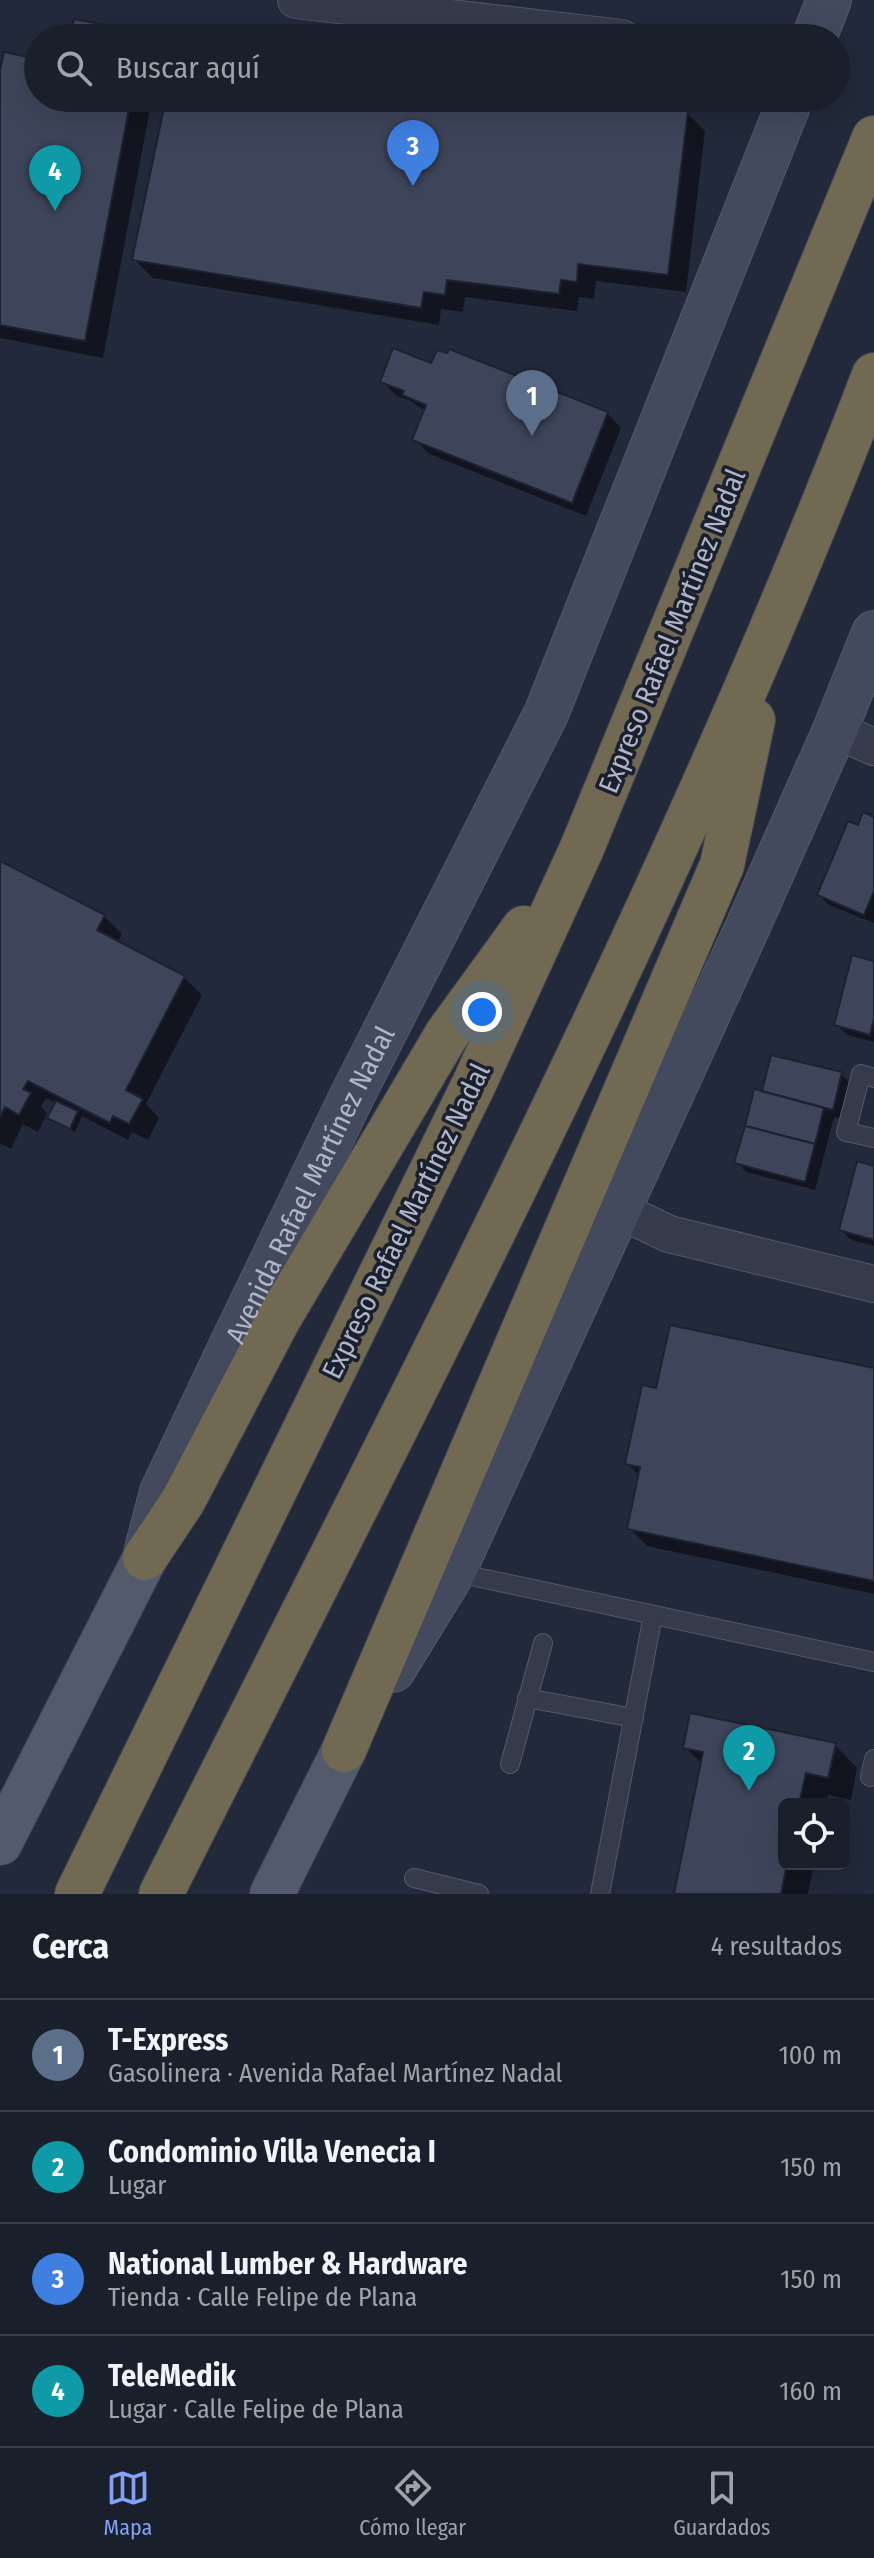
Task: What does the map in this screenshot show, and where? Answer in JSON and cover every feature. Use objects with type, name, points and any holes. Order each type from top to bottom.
[{"type":"highway","name":"Expreso Rafael Martínez Nadal","points":[[77,1894],[474,1084],[582,848],[874,138]]},
{"type":"highway","points":[[161,1894],[540,1140],[672,859],[822,511],[874,375]]},
{"type":"highway","points":[[344,1750],[722,865],[774,623]]},
{"type":"highway","points":[[145,1558],[183,1501],[278,1320],[447,1034],[582,848]]},
{"type":"main road","points":[[820,24],[829,0]]},
{"type":"main road","name":"Avenida Rafael Martínez Nadal","points":[[0,1843],[145,1558],[162,1492],[351,1098],[546,714],[785,112]]},
{"type":"main road","points":[[272,1894],[344,1750],[453,1572],[619,1210],[854,738],[874,633]]},
{"type":"street","points":[[296,0],[502,24]]},
{"type":"street","points":[[619,1210],[669,1234],[809,1271],[874,1284]]},
{"type":"lane","points":[[874,1078],[861,1074],[846,1132],[874,1138]]},
{"type":"lane","points":[[453,1572],[874,1662]]},
{"type":"lane","points":[[600,1894],[653,1615]]},
{"type":"lane","points":[[510,1764],[543,1643]]},
{"type":"lane","points":[[527,1698],[634,1718]]},
{"type":"lane","points":[[414,1878],[479,1894]]},
{"type":"building","points":[[74,19],[100,24],[73,24]]},
{"type":"building","points":[[4,52],[24,56],[24,112],[128,112],[85,341],[0,325],[0,70]]},
{"type":"building","points":[[163,112],[688,112],[668,275],[578,264],[577,282],[561,280],[559,294],[447,280],[445,295],[424,292],[421,308],[132,260]]},
{"type":"building","points":[[393,348],[431,363],[437,350],[447,353],[449,349],[608,412],[572,503],[412,440],[426,405],[402,395],[404,391],[380,382]]},
{"type":"building","points":[[863,812],[874,817],[874,891],[864,915],[817,895],[848,821],[858,825]]},
{"type":"building","points":[[0,861],[105,915],[97,930],[185,976],[126,1090],[143,1099],[129,1124],[113,1116],[110,1123],[28,1081],[23,1089],[31,1093],[19,1115],[5,1107],[0,1117]]},
{"type":"building","points":[[852,955],[874,961],[874,1019],[870,1035],[834,1025]]},
{"type":"building","points":[[771,1055],[842,1072],[833,1110],[762,1091]]},
{"type":"building","points":[[754,1089],[824,1108],[815,1144],[745,1126]]},
{"type":"building","points":[[56,1101],[78,1111],[70,1129],[47,1118]]},
{"type":"building","points":[[745,1126],[815,1144],[805,1182],[734,1163]]},
{"type":"building","points":[[857,1161],[874,1166],[874,1240],[839,1230]]},
{"type":"building","points":[[670,1325],[874,1368],[874,1581],[627,1529],[640,1467],[625,1464],[642,1385],[656,1388]]},
{"type":"building","points":[[690,1713],[836,1743],[828,1778],[806,1773],[800,1798],[778,1798],[778,1870],[786,1870],[781,1894],[674,1894],[703,1752],[683,1748]]},
{"type":"place","name":"National Lumber & Hardware","points":[[413,186]]},
{"type":"place","name":"TeleMedik","points":[[55,211]]},
{"type":"place","name":"T-Express","points":[[532,436]]},
{"type":"place","name":"Condominio Villa Venecia I","points":[[749,1791]]}]
